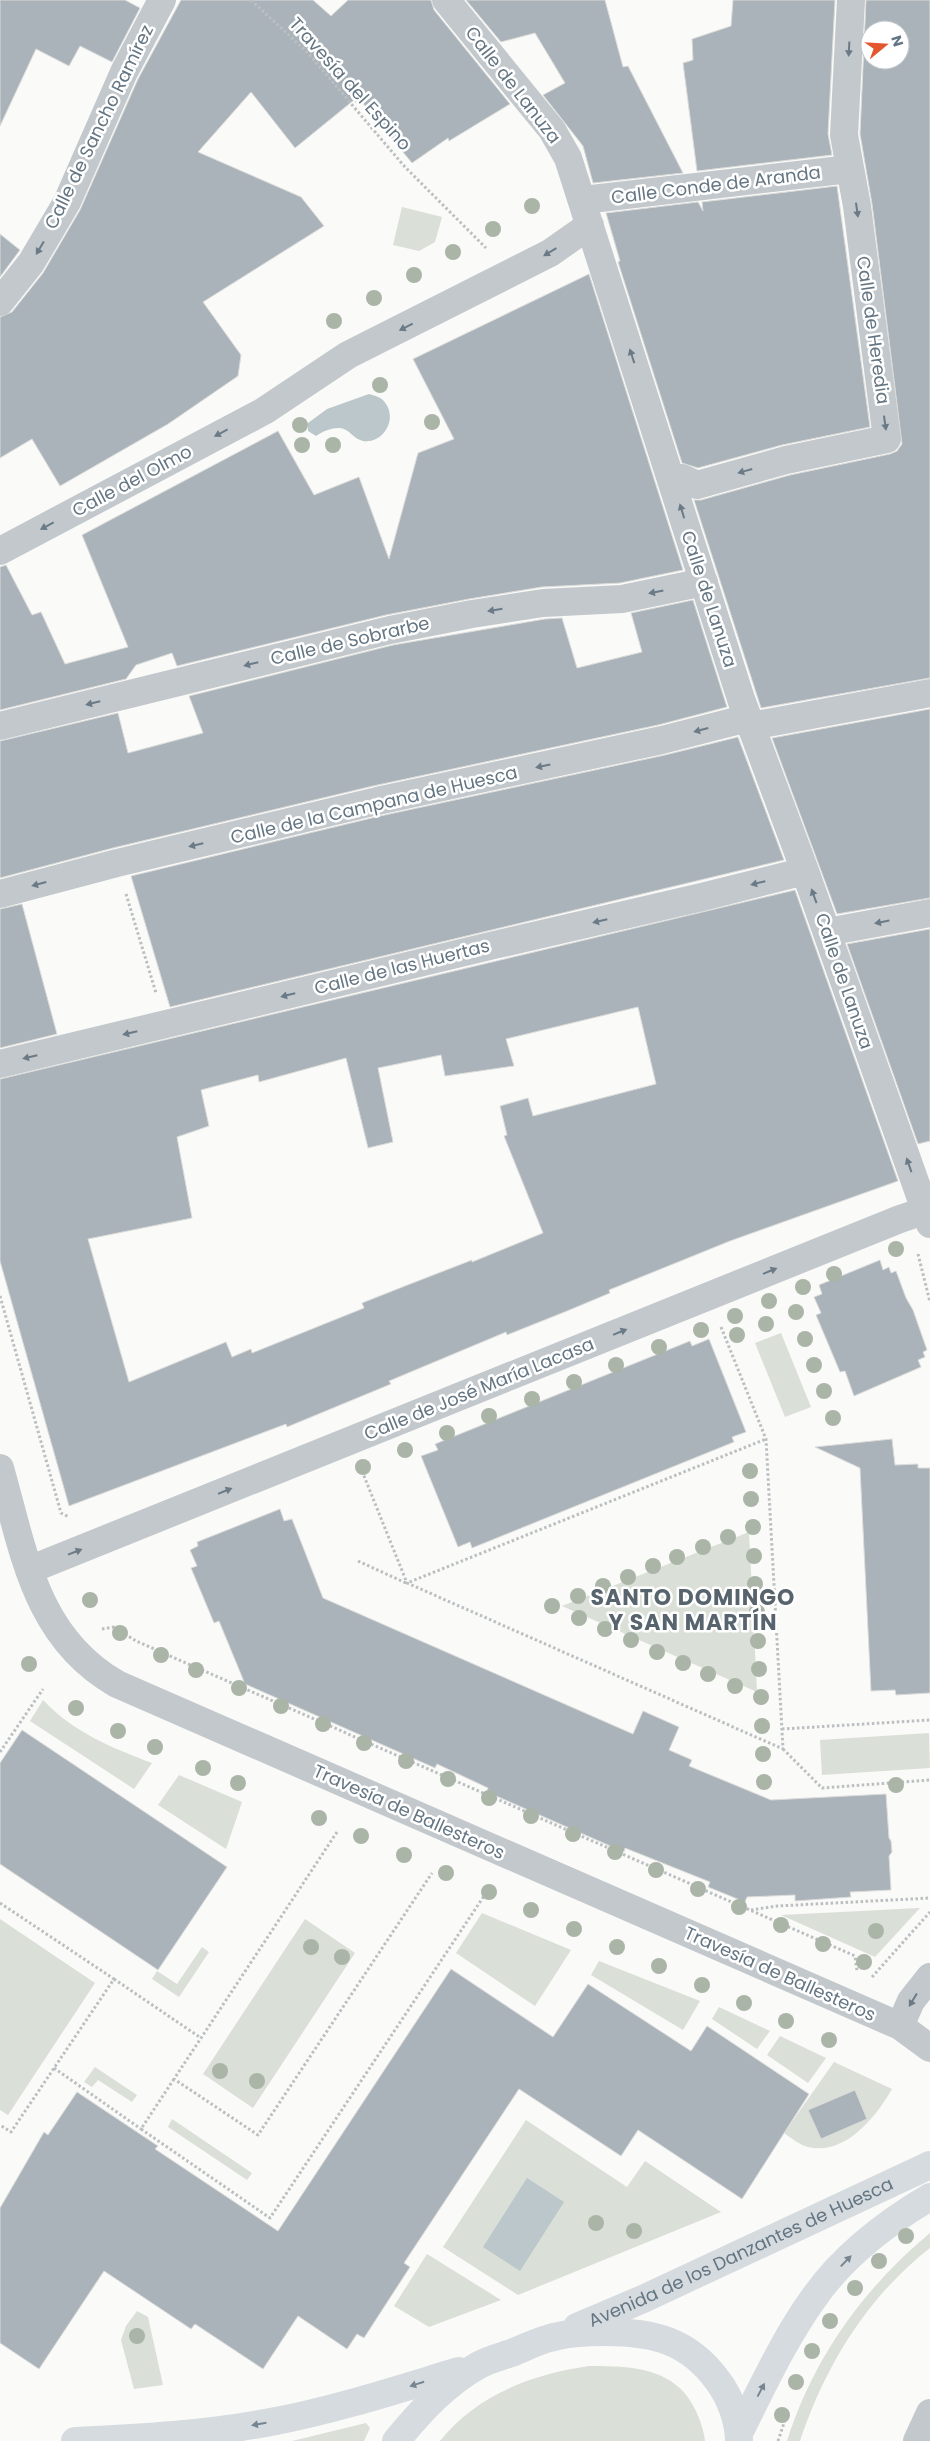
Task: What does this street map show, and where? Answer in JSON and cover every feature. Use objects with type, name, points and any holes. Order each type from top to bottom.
[{"type":"main road","name":"Avenida de los Danzantes de Huesca","points":[[550,2338],[643,2299],[930,2165]]},
{"type":"main road","name":"Avenida de los Danzantes de Huesca","points":[[739,2437],[795,2327],[814,2297],[848,2258],[875,2235],[930,2197]]},
{"type":"main road","points":[[75,2441],[143,2438],[206,2432],[275,2421],[344,2406],[480,2364],[550,2338],[587,2332],[623,2332],[665,2339],[688,2350],[707,2367],[722,2387],[732,2409],[739,2437]]},
{"type":"main road","points":[[396,2441],[428,2404],[449,2385],[480,2364]]},
{"type":"street","name":"Calle de Sancho Ramírez","points":[[0,302],[30,263],[67,202],[124,72],[162,0]]},
{"type":"street","name":"Calle de Lanuza","points":[[446,0],[552,130],[568,158],[750,722],[928,1215]]},
{"type":"street","name":"Calle de Heredia","points":[[672,480],[682,478],[697,485],[786,460],[888,440],[844,135],[851,0]]},
{"type":"street","name":"Calle Conde de Aranda","points":[[587,212],[850,169]]},
{"type":"street","name":"Calle del Olmo","points":[[0,550],[264,411],[348,355],[550,253],[587,212]]},
{"type":"street","name":"Calle de Sobrarbe","points":[[0,726],[399,628],[543,603],[622,599],[704,582]]},
{"type":"street","name":"Calle de la Campana de Huesca","points":[[0,894],[117,863],[377,801],[750,722],[930,693]]},
{"type":"street","name":"Calle de las Huertas","points":[[0,1064],[805,871]]},
{"type":"street","points":[[827,932],[930,913]]},
{"type":"street","name":"Calle de José María Lacasa","points":[[29,1570],[900,1219],[928,1215]]},
{"type":"street","name":"Travesía de Ballesteros","points":[[0,1468],[29,1570],[49,1618],[83,1661],[117,1684],[900,2026],[930,2048]]},
{"type":"street","points":[[900,2026],[911,2001],[930,1977]]},
{"type":"street","points":[[917,2441],[930,2413]]},
{"type":"path","name":"Travesía del Espino","points":[[251,0],[307,52],[405,167],[487,248]]},
{"type":"path","points":[[478,253],[495,244]]},
{"type":"path","points":[[124,886],[166,1024]]},
{"type":"path","points":[[720,1324],[766,1439],[783,1749]]},
{"type":"path","points":[[406,1583],[766,1439]]},
{"type":"path","points":[[361,1470],[406,1583]]},
{"type":"path","points":[[358,1561],[783,1749],[822,1788],[930,1780]]},
{"type":"path","points":[[114,1627],[136,1641],[854,1956],[858,1979]]},
{"type":"path","points":[[0,1752],[43,1689]]},
{"type":"path","points":[[782,1728],[930,1720]]},
{"type":"path","points":[[141,2129],[337,1832]]},
{"type":"path","points":[[174,2079],[258,2135],[432,1873]]},
{"type":"path","points":[[54,2068],[270,2218],[484,1896]]},
{"type":"path","points":[[750,1910],[777,1906],[930,1898]]},
{"type":"path","points":[[0,1902],[201,2038]]},
{"type":"path","points":[[867,1983],[930,1912]]},
{"type":"path","points":[[0,2125],[11,2132],[114,1979]]},
{"type":"path","points":[[778,2441],[788,2413]]},
{"type":"shaded area","points":[[402,207],[442,217],[435,242],[419,251],[393,245]]},
{"type":"shaded area","points":[[369,394],[383,400],[389,410],[389,424],[377,439],[363,441],[342,428],[327,430],[316,436],[308,431],[308,423],[327,409]]},
{"type":"shaded area","points":[[781,1333],[811,1407],[785,1417],[755,1343]]},
{"type":"shaded area","points":[[749,1532],[757,1692],[562,1606]]},
{"type":"shaded area","points":[[43,1700],[80,1730],[108,1745],[152,1763],[134,1789],[30,1721]]},
{"type":"shaded area","points":[[929,1733],[930,1768],[822,1775],[820,1740]]},
{"type":"shaded area","points":[[179,1775],[242,1802],[226,1849],[158,1805]]},
{"type":"shaded area","points":[[920,1908],[875,1957],[781,1915]]},
{"type":"shaded area","points":[[482,1913],[571,1950],[535,2006],[456,1953]]},
{"type":"shaded area","points":[[0,1919],[95,1983],[8,2115],[0,2110]]},
{"type":"shaded area","points":[[305,1919],[355,1953],[253,2108],[203,2074]]},
{"type":"shaded area","points":[[202,1947],[209,1952],[179,1997],[152,1979],[157,1971],[177,1984]]},
{"type":"shaded area","points":[[599,1961],[700,2001],[683,2030],[591,1975]]},
{"type":"shaded area","points":[[719,2007],[770,2031],[757,2049],[712,2019]]},
{"type":"shaded area","points":[[780,2036],[826,2058],[808,2083],[767,2055]]},
{"type":"shaded area","points":[[834,2062],[892,2089],[868,2122],[847,2140],[834,2146],[822,2148],[808,2147],[784,2133]]},
{"type":"shaded area","points":[[95,2067],[137,2095],[132,2102],[98,2080],[92,2087],[84,2082]]},
{"type":"shaded area","points":[[172,2119],[252,2173],[247,2180],[168,2127]]},
{"type":"shaded area","points":[[526,2120],[627,2187],[645,2161],[721,2212],[518,2295],[443,2247]]},
{"type":"shaded area","points":[[527,2178],[564,2202],[520,2271],[483,2247]]},
{"type":"shaded area","points":[[930,2233],[930,2248],[907,2267],[887,2288],[851,2335],[822,2386],[800,2441],[787,2441],[811,2381],[826,2353],[844,2326],[883,2277]]},
{"type":"shaded area","points":[[427,2254],[501,2300],[429,2327],[394,2306]]},
{"type":"shaded area","points":[[137,2311],[148,2317],[163,2385],[134,2389],[121,2340],[126,2326]]},
{"type":"shaded area","points":[[589,2366],[621,2367],[651,2372],[677,2385],[687,2396],[696,2411],[703,2429],[705,2441],[440,2441],[454,2425],[471,2411],[507,2389],[547,2375]]},
{"type":"shaded area","points":[[366,2423],[370,2428],[364,2441],[292,2441]]},
{"type":"building","points":[[0,0],[125,0],[140,8],[112,62],[80,46],[69,66],[36,49],[0,126]]},
{"type":"building","points":[[181,0],[313,0],[331,16],[348,0],[431,0],[434,10],[510,104],[449,141],[448,138],[412,163],[361,101],[357,104],[354,100],[295,148],[251,92],[198,152],[301,197],[324,226],[203,302],[241,355],[238,376],[168,424],[60,486],[32,439],[0,458],[0,317],[12,312],[43,273],[80,210],[138,79]]},
{"type":"building","points":[[466,0],[605,0],[623,67],[628,66],[683,173],[593,183],[583,146],[543,95],[565,83],[535,33],[501,42]]},
{"type":"building","points":[[733,0],[835,0],[828,134],[832,155],[697,171],[683,63],[693,60],[692,39],[731,26]]},
{"type":"building","points":[[866,0],[930,0],[930,678],[761,708],[694,500],[701,500],[790,475],[890,454],[897,451],[902,444],[872,204],[860,134],[863,70],[910,70],[910,20],[865,20]]},
{"type":"building","points":[[837,186],[870,427],[782,445],[698,468],[682,463],[618,262],[620,261],[606,213],[698,202],[703,211],[702,202]]},
{"type":"building","points":[[0,234],[20,250],[0,277]]},
{"type":"building","points":[[589,274],[683,570],[620,583],[542,587],[469,599],[386,615],[177,666],[172,653],[136,665],[126,679],[0,710],[0,567],[6,565],[32,615],[41,612],[65,664],[128,647],[82,535],[278,431],[314,495],[359,477],[389,559],[418,453],[454,439],[413,359]]},
{"type":"building","points":[[693,600],[727,707],[658,725],[373,786],[113,848],[0,878],[0,741],[118,713],[128,753],[203,733],[189,696],[393,645],[545,619],[562,618],[577,668],[642,652],[631,613]]},
{"type":"building","points":[[930,709],[930,898],[837,914],[772,738]]},
{"type":"building","points":[[738,737],[784,860],[170,1007],[131,876],[380,816],[665,755]]},
{"type":"building","points":[[795,890],[898,1181],[730,1241],[609,1290],[610,1293],[567,1311],[507,1335],[506,1332],[389,1381],[391,1384],[287,1427],[286,1424],[69,1506],[0,1261],[0,1079]],"holes":[[[638,1007],[656,1084],[533,1116],[528,1098],[500,1106],[507,1135],[504,1136],[543,1233],[362,1303],[364,1308],[252,1353],[251,1349],[232,1357],[226,1342],[129,1382],[88,1239],[192,1218],[177,1137],[209,1126],[201,1090],[258,1075],[259,1082],[346,1058],[368,1148],[393,1142],[378,1068],[441,1055],[445,1076],[514,1066],[506,1039]]]},
{"type":"building","points":[[22,904],[57,1034],[0,1048],[0,909]]},
{"type":"building","points":[[930,929],[930,1141],[918,1144],[847,944]]},
{"type":"building","points":[[880,1260],[883,1270],[889,1267],[891,1273],[896,1271],[906,1298],[913,1310],[927,1350],[923,1352],[925,1357],[918,1360],[921,1367],[854,1396],[845,1371],[840,1372],[816,1315],[821,1313],[814,1297],[822,1294],[819,1285]]},
{"type":"building","points":[[709,1339],[746,1432],[732,1437],[734,1442],[472,1548],[470,1542],[458,1547],[421,1456],[438,1450],[435,1444],[690,1341],[692,1346]]},
{"type":"building","points":[[892,1439],[895,1465],[918,1464],[918,1468],[930,1468],[930,1693],[896,1695],[895,1690],[871,1691],[860,1468],[815,1447]]},
{"type":"building","points":[[280,1509],[284,1521],[292,1519],[323,1598],[633,1734],[643,1711],[679,1727],[669,1750],[692,1760],[689,1766],[771,1800],[886,1794],[889,1838],[892,1852],[889,1856],[891,1890],[850,1892],[851,1897],[795,1901],[795,1895],[747,1897],[745,1902],[708,1887],[710,1882],[625,1848],[624,1852],[487,1792],[488,1788],[437,1764],[435,1768],[245,1684],[219,1621],[214,1623],[191,1568],[197,1566],[190,1550],[198,1546],[197,1542]]},
{"type":"building","points":[[22,1730],[227,1867],[158,1970],[0,1864],[0,1763]]},
{"type":"building","points":[[451,1969],[553,2037],[588,1984],[691,2051],[707,2026],[809,2094],[742,2199],[638,2130],[621,2156],[519,2089],[404,2263],[410,2267],[364,2338],[357,2334],[347,2349],[298,2316],[263,2369],[195,2324],[191,2329],[104,2271],[39,2369],[0,2343],[0,2208],[44,2132],[48,2135],[77,2092],[158,2146],[155,2149],[278,2231]]},
{"type":"building","points":[[855,2090],[867,2119],[821,2139],[808,2110]]},
{"type":"district","name":"SANTO DOMINGO Y SAN MARTÍN","points":[[693,1610]]}]
